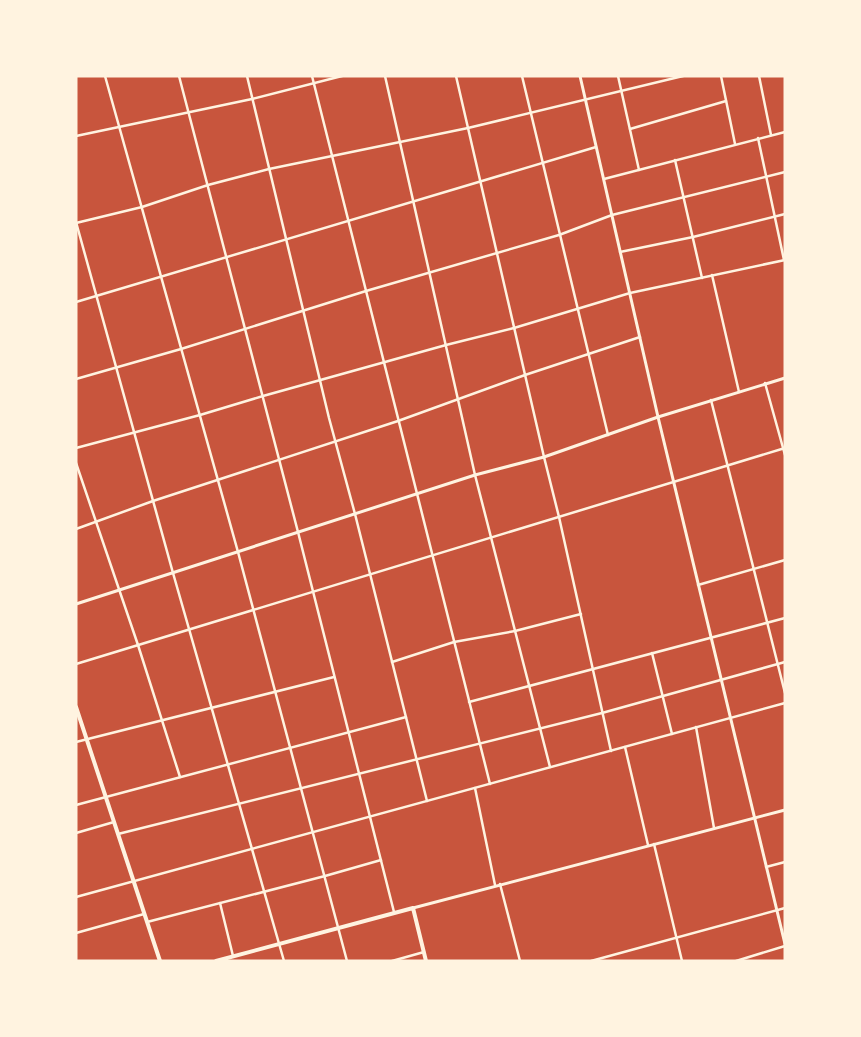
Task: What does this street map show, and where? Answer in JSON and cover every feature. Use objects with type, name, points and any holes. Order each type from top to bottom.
[{"type":"main road","points":[[76,707],[160,961]]},
{"type":"main road","points":[[216,961],[413,908],[426,961]]},
{"type":"street","points":[[105,76],[254,610],[347,961]]},
{"type":"street","points":[[179,76],[298,532],[394,912]]},
{"type":"street","points":[[247,76],[335,442],[355,514],[427,801]]},
{"type":"street","points":[[312,76],[490,784]]},
{"type":"street","points":[[76,136],[189,114],[342,76]]},
{"type":"street","points":[[385,76],[475,475],[550,767]]},
{"type":"street","points":[[456,76],[559,517],[611,751]]},
{"type":"street","points":[[522,76],[608,435]]},
{"type":"street","points":[[580,76],[658,417],[785,946],[736,961]]},
{"type":"street","points":[[618,76],[639,170]]},
{"type":"street","points":[[284,961],[189,630],[76,223],[142,207],[269,169],[468,128],[683,76]]},
{"type":"street","points":[[720,76],[736,144]]},
{"type":"street","points":[[759,76],[770,135]]},
{"type":"street","points":[[630,129],[726,101]]},
{"type":"street","points":[[604,179],[785,132]]},
{"type":"street","points":[[76,448],[446,345],[514,328],[630,293],[784,260],[758,138]]},
{"type":"street","points":[[76,302],[596,147]]},
{"type":"street","points":[[675,160],[702,278]]},
{"type":"street","points":[[76,379],[181,349],[366,291],[497,254],[559,235],[612,215],[785,172]]},
{"type":"street","points":[[620,252],[693,237],[785,214]]},
{"type":"street","points":[[712,276],[739,392]]},
{"type":"street","points":[[76,529],[153,501],[398,421],[525,375],[640,337]]},
{"type":"street","points":[[76,604],[475,475],[544,457],[658,417],[785,378]]},
{"type":"street","points":[[766,383],[785,455]]},
{"type":"street","points":[[711,400],[785,693]]},
{"type":"street","points":[[76,664],[784,448]]},
{"type":"street","points":[[76,463],[138,645],[180,777]]},
{"type":"street","points":[[698,585],[785,560]]},
{"type":"street","points":[[392,662],[454,642],[515,631],[581,614]]},
{"type":"street","points":[[469,702],[785,618]]},
{"type":"street","points":[[652,653],[672,734]]},
{"type":"street","points":[[118,834],[480,745],[663,697],[785,662]]},
{"type":"street","points":[[76,742],[335,677]]},
{"type":"street","points":[[76,897],[785,703]]},
{"type":"street","points":[[76,805],[406,717]]},
{"type":"street","points":[[696,727],[714,828]]},
{"type":"street","points":[[625,747],[648,845]]},
{"type":"street","points":[[475,788],[495,886]]},
{"type":"street","points":[[413,908],[785,810]]},
{"type":"street","points":[[76,833],[114,822]]},
{"type":"street","points":[[654,844],[682,961]]},
{"type":"street","points":[[147,922],[381,860]]},
{"type":"street","points":[[766,867],[785,862]]},
{"type":"street","points":[[500,884],[520,961]]},
{"type":"street","points":[[220,903],[233,956]]},
{"type":"street","points":[[591,961],[785,908]]},
{"type":"street","points":[[76,933],[144,914]]},
{"type":"street","points":[[392,961],[424,952]]}]
